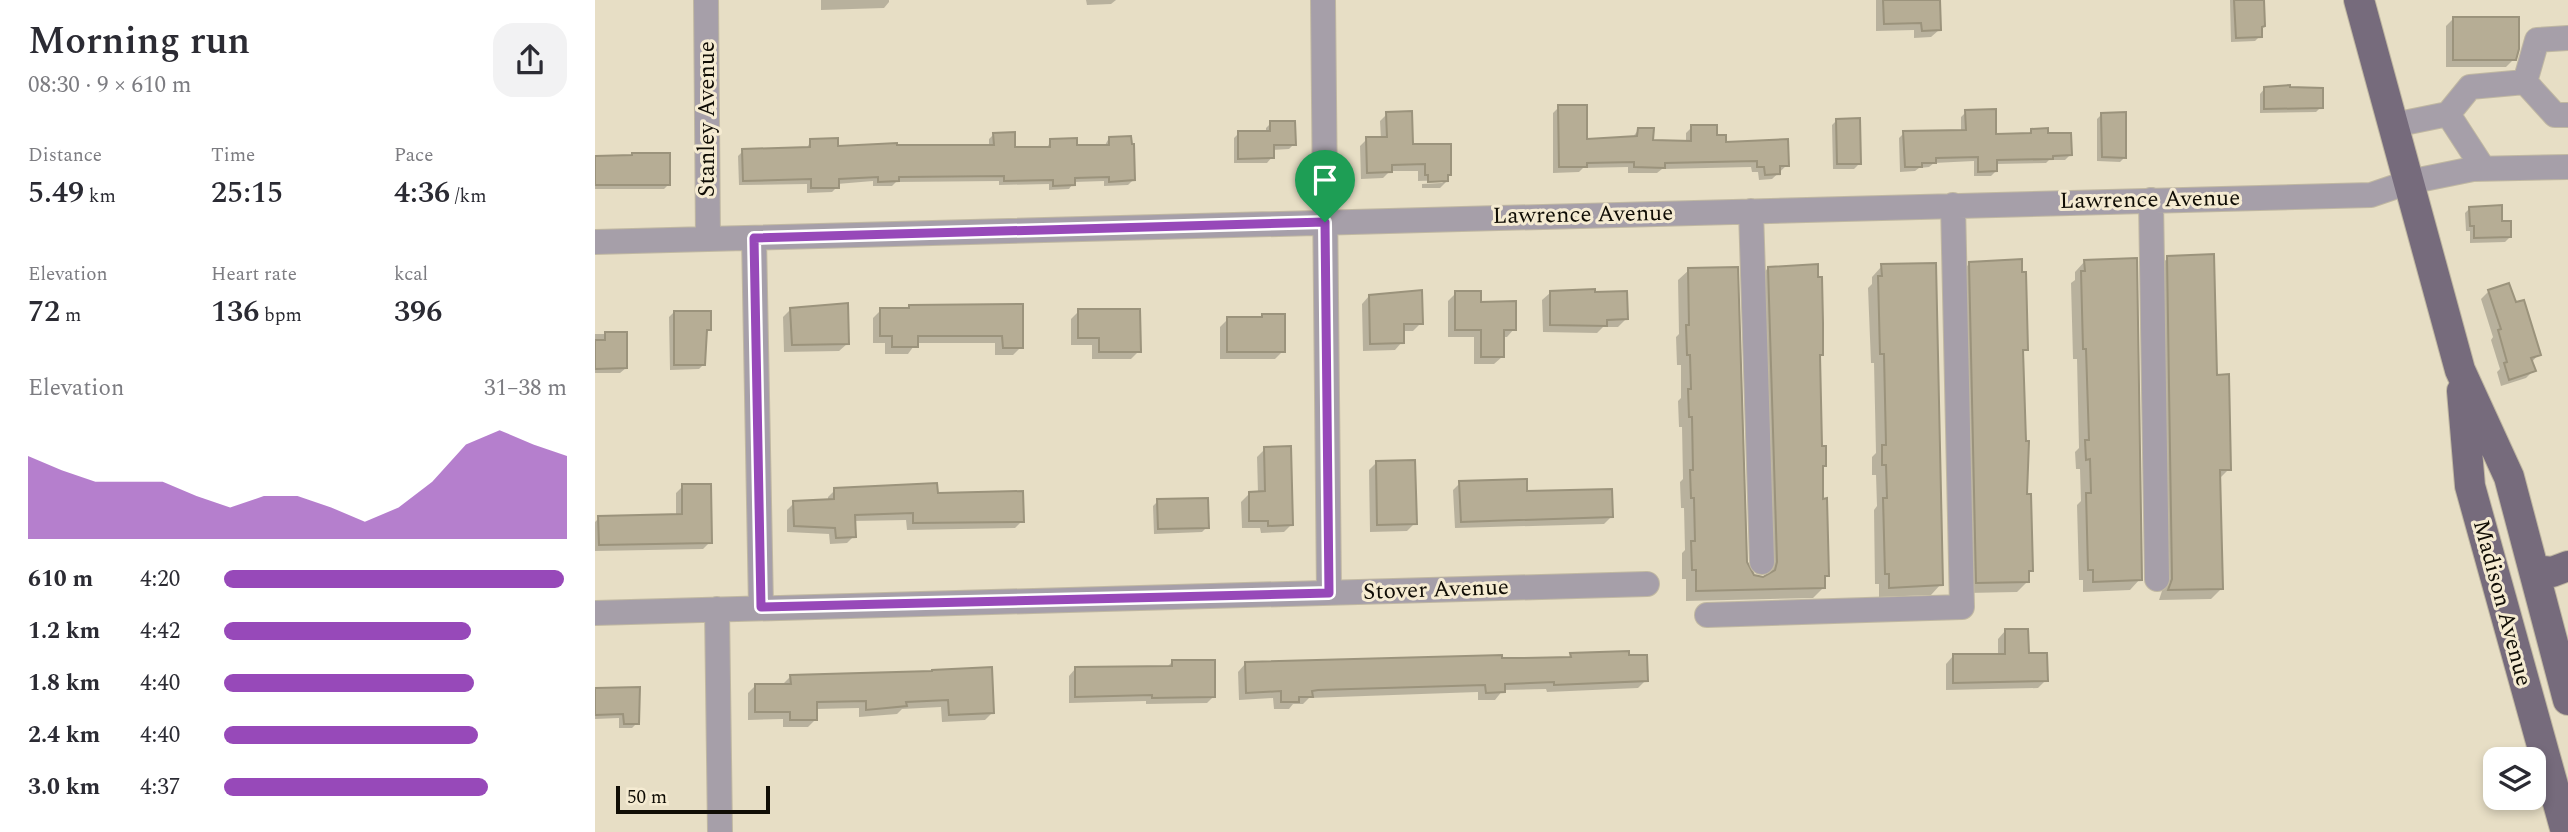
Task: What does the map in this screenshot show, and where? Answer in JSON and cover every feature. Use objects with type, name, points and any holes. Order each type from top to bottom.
[{"type":"main road","name":"Madison Avenue","points":[[2359,0],[2460,370],[2509,477],[2567,687]]},
{"type":"main road","name":"Madison Avenue","points":[[2460,370],[2470,485],[2565,832]]},
{"type":"main road","points":[[2534,570],[2552,572],[2568,566]]},
{"type":"main road","points":[[2554,790],[2554,754],[2567,687]]},
{"type":"street","name":"Stanley Avenue","points":[[706,0],[708,239]]},
{"type":"street","points":[[1323,0],[1329,593]]},
{"type":"street","points":[[2525,82],[2537,40],[2568,38]]},
{"type":"street","points":[[2394,125],[2448,114],[2470,88],[2525,82]]},
{"type":"street","points":[[2525,82],[2555,115],[2568,115]]},
{"type":"street","points":[[2448,114],[2483,168]]},
{"type":"street","name":"Lawrence Avenue","points":[[595,242],[2371,195],[2410,182],[2483,168],[2568,167]]},
{"type":"street","points":[[2151,200],[2157,579]]},
{"type":"street","points":[[1707,615],[1962,607],[1953,205]]},
{"type":"street","points":[[1751,211],[1762,562]]},
{"type":"street","points":[[754,238],[761,607]]},
{"type":"street","name":"Stover Avenue","points":[[595,613],[1647,583]]},
{"type":"street","points":[[717,609],[720,832]]},
{"type":"building","points":[[1883,0],[1940,0],[1941,30],[1922,31],[1921,23],[1884,24]]},
{"type":"building","points":[[2234,0],[2264,0],[2265,26],[2262,27],[2262,37],[2236,38]]},
{"type":"building","points":[[2453,17],[2519,17],[2519,49],[2516,60],[2453,60]]},
{"type":"building","points":[[2290,85],[2323,88],[2323,108],[2264,109],[2264,87]]},
{"type":"building","points":[[1558,105],[1587,105],[1587,139],[1637,136],[1638,128],[1654,128],[1653,140],[1691,141],[1691,125],[1717,125],[1717,135],[1726,135],[1726,142],[1788,139],[1789,166],[1780,166],[1780,174],[1765,175],[1764,167],[1757,167],[1757,161],[1665,163],[1665,168],[1634,167],[1634,162],[1587,163],[1587,167],[1559,167]]},
{"type":"building","points":[[1996,109],[1996,134],[2031,133],[2031,129],[2048,128],[2048,133],[2071,133],[2072,155],[2053,156],[2053,159],[1997,160],[1997,171],[1978,172],[1978,157],[1936,158],[1936,163],[1922,163],[1922,167],[1905,167],[1903,131],[1966,130],[1965,110]]},
{"type":"building","points":[[1412,111],[1413,144],[1451,144],[1451,175],[1448,175],[1448,181],[1428,182],[1425,164],[1392,165],[1392,172],[1367,173],[1366,137],[1387,137],[1386,112]]},
{"type":"building","points":[[2126,112],[2126,158],[2102,157],[2101,113]]},
{"type":"building","points":[[1860,118],[1861,164],[1837,164],[1836,119]]},
{"type":"building","points":[[1270,121],[1295,121],[1296,145],[1274,145],[1274,158],[1238,159],[1238,131],[1270,131]]},
{"type":"building","points":[[1015,132],[1015,147],[1050,147],[1050,139],[1077,138],[1077,145],[1109,145],[1109,137],[1131,136],[1134,144],[1135,180],[1109,182],[1109,177],[1075,178],[1075,185],[1053,186],[1053,180],[1004,181],[1004,176],[899,177],[899,181],[878,182],[878,177],[839,179],[839,188],[811,188],[811,179],[743,181],[742,149],[810,147],[810,139],[838,138],[838,146],[897,143],[994,145],[993,133]]},
{"type":"building","points":[[670,153],[670,185],[595,185],[595,156]]},
{"type":"building","points":[[2502,205],[2502,221],[2511,221],[2511,237],[2474,238],[2469,207]]},
{"type":"building","points":[[2214,254],[2217,375],[2229,374],[2231,470],[2220,470],[2223,589],[2168,590],[2172,579],[2167,256]]},
{"type":"building","points":[[2137,258],[2142,580],[2093,582],[2093,570],[2088,570],[2086,493],[2091,493],[2090,459],[2086,460],[2085,440],[2089,440],[2081,271],[2085,271],[2084,260]]},
{"type":"building","points":[[2022,259],[2022,272],[2026,272],[2028,350],[2023,350],[2026,441],[2029,441],[2027,494],[2031,494],[2033,571],[2029,571],[2029,582],[1976,583],[1969,262]]},
{"type":"building","points":[[1936,263],[1943,585],[1889,588],[1889,574],[1885,574],[1883,498],[1887,498],[1886,465],[1882,465],[1882,445],[1886,445],[1884,354],[1880,354],[1878,276],[1882,276],[1881,264]]},
{"type":"building","points":[[1818,264],[1818,277],[1822,277],[1822,446],[1826,446],[1823,499],[1827,498],[1829,576],[1825,576],[1825,588],[1696,591],[1691,541],[1695,541],[1690,470],[1693,470],[1692,417],[1689,417],[1688,389],[1691,389],[1690,355],[1687,355],[1686,325],[1689,325],[1688,268],[1738,267],[1747,562],[1754,575],[1763,577],[1775,570],[1777,562],[1768,267]]},
{"type":"building","points":[[2509,283],[2516,302],[2524,300],[2541,355],[2531,358],[2536,371],[2509,380],[2498,330],[2501,329],[2488,290]]},
{"type":"building","points":[[1595,289],[1595,292],[1627,291],[1628,319],[1607,320],[1607,326],[1550,325],[1550,291]]},
{"type":"building","points":[[1422,290],[1423,324],[1404,324],[1404,343],[1370,344],[1369,295]]},
{"type":"building","points":[[1455,291],[1481,291],[1481,302],[1516,301],[1516,330],[1504,330],[1504,357],[1481,357],[1481,330],[1455,330]]},
{"type":"building","points":[[848,303],[849,344],[792,345],[790,308]]},
{"type":"building","points":[[1023,304],[1023,348],[1003,348],[1002,336],[918,336],[918,347],[892,347],[892,336],[880,336],[880,308],[909,308],[909,305]]},
{"type":"building","points":[[1078,309],[1140,309],[1141,352],[1099,352],[1099,338],[1078,338]]},
{"type":"building","points":[[674,311],[711,311],[705,365],[674,365]]},
{"type":"building","points":[[1262,314],[1285,314],[1285,352],[1227,352],[1227,317],[1262,317]]},
{"type":"building","points":[[605,332],[627,332],[627,368],[595,369],[595,340],[605,340]]},
{"type":"building","points":[[1291,446],[1293,525],[1268,526],[1268,521],[1249,521],[1249,492],[1265,491],[1264,447]]},
{"type":"building","points":[[1415,460],[1417,524],[1377,525],[1376,461]]},
{"type":"building","points":[[1527,479],[1527,491],[1612,489],[1613,517],[1461,522],[1459,481]]},
{"type":"building","points":[[937,483],[938,493],[1023,491],[1024,522],[913,523],[913,513],[855,515],[856,537],[836,538],[835,528],[794,526],[793,501],[834,499],[834,488]]},
{"type":"building","points":[[682,484],[711,484],[712,543],[599,545],[598,516],[682,514]]},
{"type":"building","points":[[1208,498],[1209,528],[1158,529],[1157,499]]},
{"type":"building","points":[[2005,629],[2028,629],[2029,653],[2047,653],[2048,681],[1953,683],[1953,654],[2005,654]]},
{"type":"building","points":[[1629,651],[1629,655],[1647,655],[1648,681],[1505,684],[1505,692],[1486,693],[1485,685],[1318,690],[1312,691],[1313,697],[1299,697],[1299,702],[1281,702],[1281,691],[1246,693],[1245,662],[1502,655],[1502,658],[1571,657],[1570,653]]},
{"type":"building","points":[[1172,660],[1215,660],[1215,697],[1075,697],[1075,667],[1172,666]]},
{"type":"building","points":[[992,667],[994,713],[949,715],[948,700],[906,702],[907,706],[866,710],[866,701],[817,702],[817,720],[790,720],[790,712],[755,712],[755,684],[791,684],[790,675]]},
{"type":"building","points":[[640,687],[639,724],[624,724],[623,714],[595,715],[595,688]]},
{"type":"route","points":[[1325,222],[1329,593],[761,607],[754,238],[1325,222]]}]
